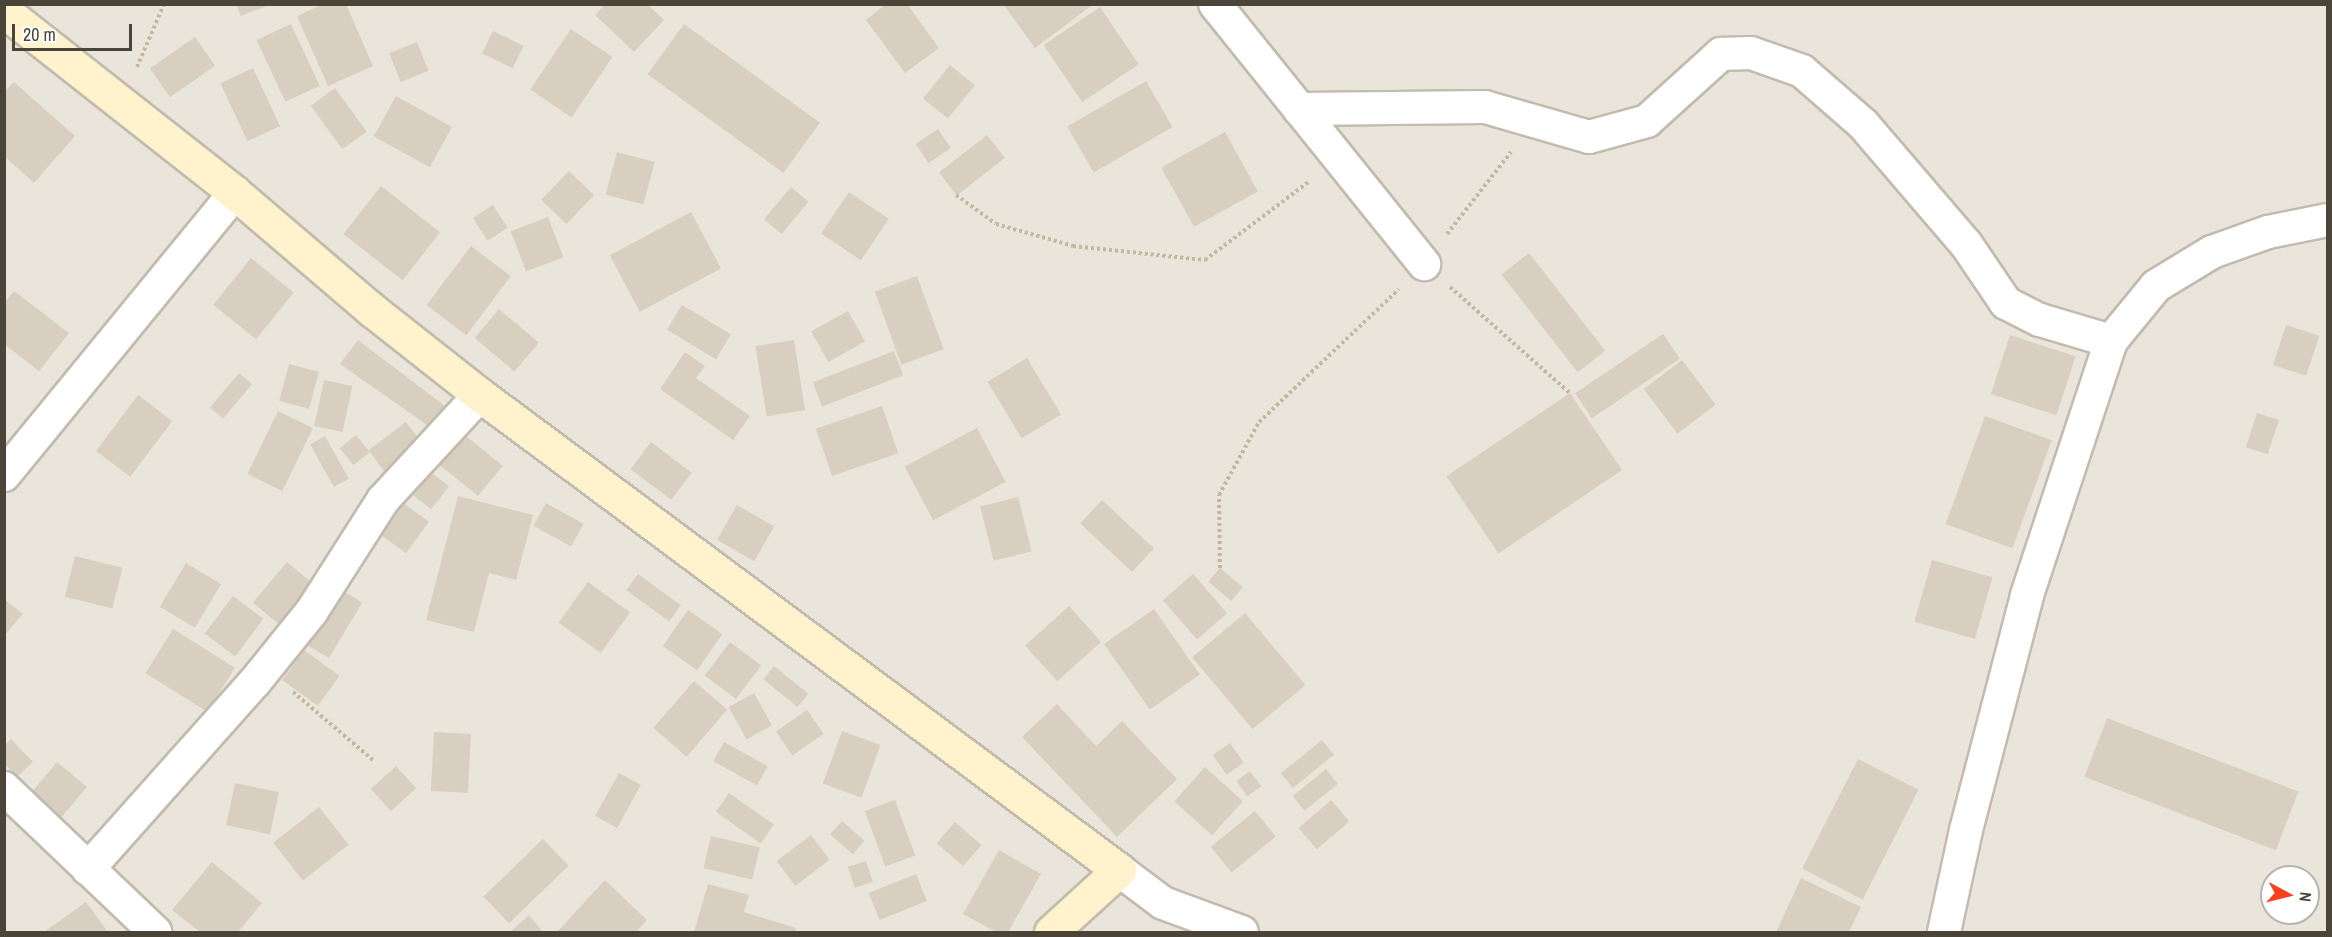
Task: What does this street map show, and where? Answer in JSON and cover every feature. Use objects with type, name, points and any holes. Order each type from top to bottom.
[{"type":"street","points":[[1215,4],[1424,264]]},
{"type":"street","points":[[6,14],[235,193],[372,310],[480,395],[1163,903],[1242,933]]},
{"type":"street","points":[[1299,109],[1485,107],[1589,137],[1647,121],[1721,54],[1751,53],[1802,71],[1863,124],[1913,179],[1966,244],[2006,303],[2040,320],[2111,340]]},
{"type":"street","points":[[4,475],[235,193]]},
{"type":"street","points":[[1944,933],[1966,830],[2027,595],[2111,340],[2156,286],[2212,252],[2268,232],[2328,220]]},
{"type":"street","points":[[88,869],[265,668],[312,611],[382,500],[480,395]]},
{"type":"street","points":[[4,788],[155,933]]},
{"type":"street","points":[[1051,933],[1119,870]]},
{"type":"path","points":[[122,104],[164,4]]},
{"type":"path","points":[[1220,568],[1219,495],[1259,422],[1424,264],[1517,146],[1552,128]]},
{"type":"path","points":[[956,195],[996,224],[1073,246],[1205,260],[1338,158]]},
{"type":"path","points":[[1424,264],[1570,393]]},
{"type":"path","points":[[265,668],[373,760]]},
{"type":"shaded area","points":[[5,5],[2327,5],[2327,932],[5,932]]},
{"type":"building","points":[[236,4],[269,4],[269,5],[241,16]]},
{"type":"building","points":[[323,4],[346,4],[373,66],[328,86],[297,16]]},
{"type":"building","points":[[605,4],[647,4],[664,20],[634,52],[595,15]]},
{"type":"building","points":[[886,4],[907,4],[939,48],[905,73],[866,20]]},
{"type":"building","points":[[1003,4],[1094,4],[1035,48]]},
{"type":"building","points":[[1100,7],[1139,64],[1082,102],[1044,45]]},
{"type":"building","points":[[291,24],[320,86],[285,102],[257,40]]},
{"type":"building","points":[[684,24],[820,123],[783,173],[648,74]]},
{"type":"building","points":[[571,29],[612,57],[572,117],[530,90]]},
{"type":"building","points":[[493,31],[524,46],[513,68],[482,53]]},
{"type":"building","points":[[195,37],[215,66],[170,97],[150,69]]},
{"type":"building","points":[[417,42],[429,71],[401,82],[389,53]]},
{"type":"building","points":[[950,65],[975,85],[948,119],[923,98]]},
{"type":"building","points":[[253,68],[280,126],[247,141],[220,83]]},
{"type":"building","points":[[1146,81],[1172,127],[1094,172],[1067,126]]},
{"type":"building","points":[[14,82],[75,136],[34,183],[4,156],[4,92]]},
{"type":"building","points":[[335,88],[367,132],[342,149],[311,106]]},
{"type":"building","points":[[396,96],[452,127],[430,167],[374,136]]},
{"type":"building","points":[[938,129],[951,148],[928,163],[916,144]]},
{"type":"building","points":[[1225,132],[1258,191],[1194,227],[1161,167]]},
{"type":"building","points":[[987,135],[1005,158],[957,195],[939,173]]},
{"type":"building","points":[[617,152],[655,162],[643,205],[606,195]]},
{"type":"building","points":[[569,171],[594,195],[566,224],[541,200]]},
{"type":"building","points":[[381,186],[440,232],[403,280],[343,234]]},
{"type":"building","points":[[791,187],[809,202],[782,234],[764,219]]},
{"type":"building","points":[[849,192],[889,219],[861,260],[821,233]]},
{"type":"building","points":[[493,205],[508,228],[488,241],[473,218]]},
{"type":"building","points":[[691,212],[721,269],[640,312],[610,255]]},
{"type":"building","points":[[548,217],[563,257],[526,271],[511,231]]},
{"type":"building","points":[[471,246],[511,276],[466,335],[426,305]]},
{"type":"building","points":[[1529,253],[1605,351],[1578,372],[1501,275]]},
{"type":"building","points":[[251,258],[294,293],[256,339],[213,305]]},
{"type":"building","points":[[917,276],[944,349],[901,365],[875,291]]},
{"type":"building","points":[[14,291],[69,333],[39,371],[4,344],[4,303]]},
{"type":"building","points":[[682,305],[731,334],[716,359],[667,330]]},
{"type":"building","points":[[499,309],[539,342],[514,372],[475,338]]},
{"type":"building","points":[[848,311],[865,342],[828,362],[811,331]]},
{"type":"building","points":[[2286,325],[2319,336],[2306,376],[2273,365]]},
{"type":"building","points":[[1663,334],[1680,359],[1592,418],[1575,393]]},
{"type":"building","points":[[2010,335],[2076,356],[2056,415],[1991,394]]},
{"type":"building","points":[[358,340],[445,406],[430,427],[340,364]]},
{"type":"building","points":[[794,340],[805,410],[767,416],[755,346]]},
{"type":"building","points":[[894,351],[903,375],[822,406],[813,382]]},
{"type":"building","points":[[685,352],[705,366],[696,378],[750,416],[733,440],[660,389]]},
{"type":"building","points":[[1027,358],[1061,415],[1022,438],[988,382]]},
{"type":"building","points":[[1682,360],[1716,405],[1677,434],[1644,389]]},
{"type":"building","points":[[289,364],[319,372],[309,409],[279,401]]},
{"type":"building","points":[[239,373],[252,384],[223,418],[210,407]]},
{"type":"building","points":[[324,380],[352,386],[343,432],[314,426]]},
{"type":"building","points":[[1570,393],[1622,470],[1498,553],[1446,476]]},
{"type":"building","points":[[138,395],[172,421],[130,477],[96,451]]},
{"type":"building","points":[[882,406],[898,453],[832,476],[816,429]]},
{"type":"building","points":[[278,411],[313,428],[282,491],[247,474]]},
{"type":"building","points":[[2257,413],[2279,420],[2268,454],[2246,447]]},
{"type":"building","points":[[1985,416],[2052,440],[2012,548],[1946,524]]},
{"type":"building","points":[[406,422],[425,447],[387,475],[368,450]]},
{"type":"building","points":[[456,428],[503,466],[478,496],[431,458]]},
{"type":"building","points":[[977,428],[1006,482],[933,520],[905,466]]},
{"type":"building","points":[[356,435],[370,452],[354,465],[340,448]]},
{"type":"building","points":[[325,436],[349,479],[334,487],[310,444]]},
{"type":"building","points":[[651,442],[692,473],[671,500],[631,469]]},
{"type":"building","points":[[423,466],[449,486],[431,509],[405,489]]},
{"type":"building","points":[[458,496],[533,515],[516,580],[489,573],[474,632],[426,620]]},
{"type":"building","points":[[1018,497],[1032,551],[994,561],[980,506]]},
{"type":"building","points":[[399,500],[429,522],[406,553],[376,532]]},
{"type":"building","points":[[1102,500],[1154,548],[1132,572],[1080,523]]},
{"type":"building","points":[[546,503],[584,524],[571,547],[533,526]]},
{"type":"building","points":[[737,505],[774,526],[754,561],[717,540]]},
{"type":"building","points":[[75,556],[123,568],[112,609],[65,597]]},
{"type":"building","points":[[1932,560],[1993,577],[1975,639],[1914,622]]},
{"type":"building","points":[[287,562],[319,589],[285,630],[253,603]]},
{"type":"building","points":[[186,563],[221,584],[195,628],[160,607]]},
{"type":"building","points":[[1220,568],[1243,587],[1231,601],[1208,582]]},
{"type":"building","points":[[638,574],[681,605],[669,621],[626,590]]},
{"type":"building","points":[[1193,574],[1227,613],[1197,639],[1163,600]]},
{"type":"building","points":[[588,582],[630,613],[601,653],[559,622]]},
{"type":"building","points":[[340,589],[362,602],[329,658],[307,645]]},
{"type":"building","points":[[233,596],[263,619],[235,656],[205,634]]},
{"type":"building","points":[[4,599],[23,614],[4,636]]},
{"type":"building","points":[[1069,606],[1101,642],[1057,681],[1025,645]]},
{"type":"building","points":[[1154,609],[1200,675],[1150,710],[1104,644]]},
{"type":"building","points":[[688,610],[722,634],[697,670],[663,646]]},
{"type":"building","points":[[1245,613],[1305,685],[1253,729],[1192,657]]},
{"type":"building","points":[[173,629],[235,668],[207,712],[145,673]]},
{"type":"building","points":[[730,642],[761,665],[736,699],[705,676]]},
{"type":"building","points":[[304,650],[340,676],[318,706],[282,680]]},
{"type":"building","points":[[774,666],[808,694],[797,707],[763,679]]},
{"type":"building","points":[[694,681],[727,710],[687,757],[653,728]]},
{"type":"building","points":[[754,693],[772,725],[747,739],[729,707]]},
{"type":"building","points":[[1057,704],[1096,746],[1122,721],[1177,779],[1117,837],[1022,737]]},
{"type":"building","points":[[807,710],[824,734],[793,756],[776,732]]},
{"type":"building","points":[[2107,718],[2298,791],[2276,850],[2084,777]]},
{"type":"building","points":[[842,731],[881,745],[861,798],[823,784]]},
{"type":"building","points":[[434,732],[471,734],[468,793],[431,791]]},
{"type":"building","points":[[11,739],[33,762],[17,777],[4,763],[4,746]]},
{"type":"building","points":[[1322,740],[1334,755],[1293,788],[1281,773]]},
{"type":"building","points":[[724,742],[768,766],[757,785],[713,761]]},
{"type":"building","points":[[1230,743],[1244,763],[1227,775],[1213,755]]},
{"type":"building","points":[[1858,759],[1919,790],[1863,899],[1802,869]]},
{"type":"building","points":[[57,762],[87,787],[58,822],[28,796]]},
{"type":"building","points":[[396,766],[416,788],[391,811],[371,789]]},
{"type":"building","points":[[1205,767],[1243,801],[1212,835],[1174,801]]},
{"type":"building","points":[[1326,769],[1338,784],[1305,811],[1293,796]]},
{"type":"building","points":[[1250,771],[1261,786],[1247,796],[1236,781]]},
{"type":"building","points":[[619,773],[641,785],[617,828],[595,816]]},
{"type":"building","points":[[235,783],[279,792],[270,834],[226,825]]},
{"type":"building","points":[[729,793],[774,825],[761,843],[716,812]]},
{"type":"building","points":[[895,800],[915,855],[885,866],[865,811]]},
{"type":"building","points":[[1331,800],[1349,821],[1317,849],[1299,828]]},
{"type":"building","points":[[319,807],[349,845],[303,881],[273,843]]},
{"type":"building","points":[[1255,811],[1276,837],[1231,873],[1211,847]]},
{"type":"building","points":[[842,821],[865,841],[853,854],[830,835]]},
{"type":"building","points":[[955,822],[981,845],[963,866],[937,843]]},
{"type":"building","points":[[811,835],[830,860],[795,886],[777,861]]},
{"type":"building","points":[[711,836],[760,847],[752,879],[704,868]]},
{"type":"building","points":[[543,839],[569,866],[509,923],[483,897]]},
{"type":"building","points":[[999,850],[1041,874],[1008,932],[996,932],[963,914]]},
{"type":"building","points":[[866,861],[873,882],[855,888],[848,867]]},
{"type":"building","points":[[212,862],[262,903],[238,932],[200,932],[172,910]]},
{"type":"building","points":[[916,874],[927,901],[880,920],[869,893]]},
{"type":"building","points":[[1801,878],[1861,907],[1849,932],[1776,932]]},
{"type":"building","points":[[605,880],[647,920],[636,932],[557,932]]},
{"type":"building","points":[[708,884],[749,895],[744,912],[796,928],[795,932],[694,932]]},
{"type":"building","points":[[86,902],[108,932],[44,932]]},
{"type":"building","points":[[529,915],[543,932],[511,931]]}]
